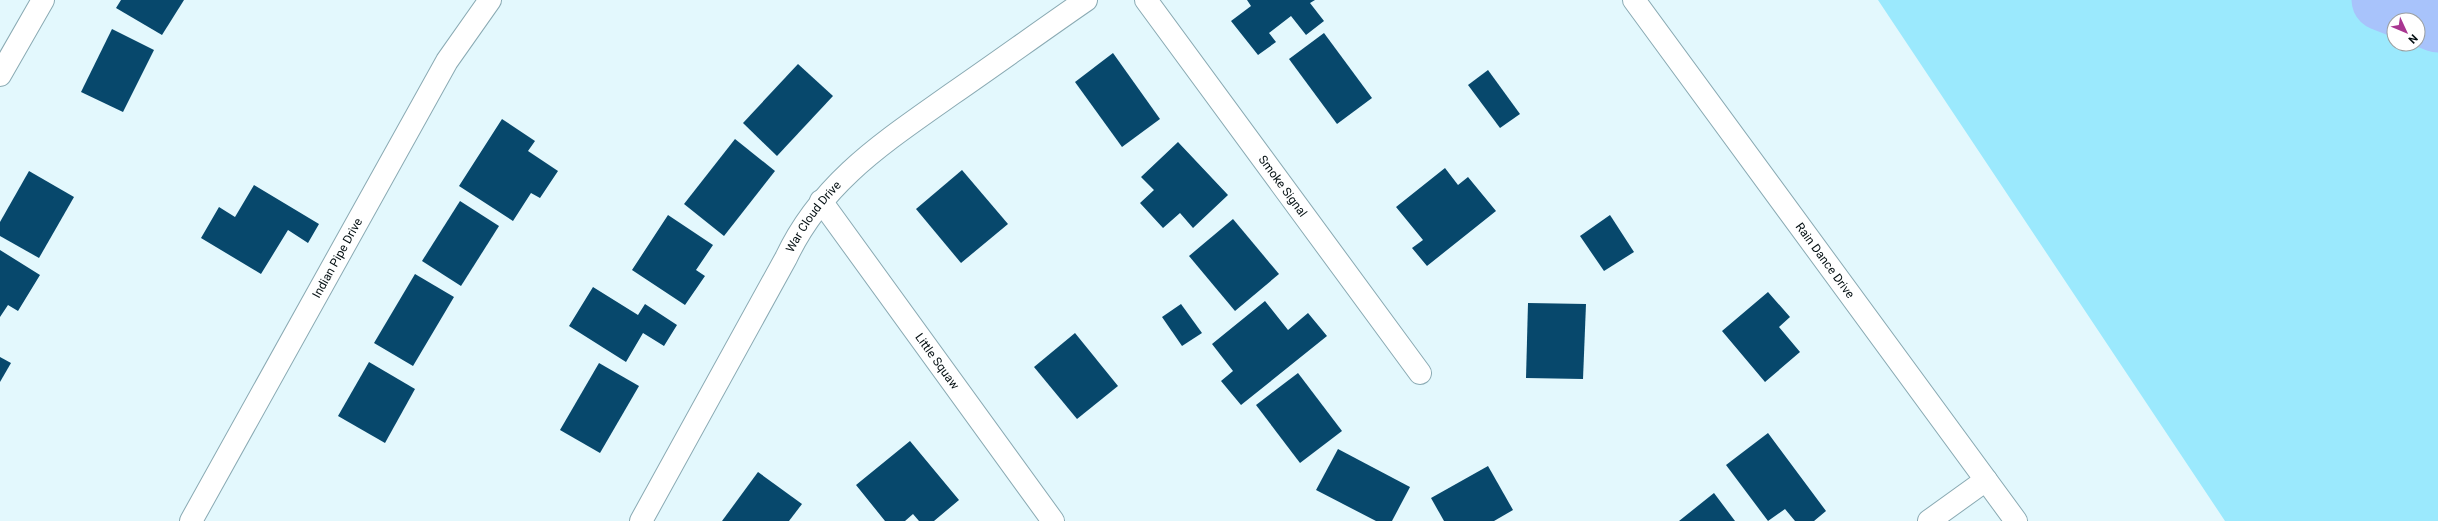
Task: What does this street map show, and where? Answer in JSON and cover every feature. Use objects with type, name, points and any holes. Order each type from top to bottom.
[{"type":"street","points":[[0,75],[43,0]]},
{"type":"street","name":"Indian Pipe Drive","points":[[191,521],[447,61],[490,0]]},
{"type":"street","name":"War Cloud Drive","points":[[641,521],[786,258],[798,233],[821,201],[849,171],[885,142],[1086,0]]},
{"type":"street","name":"Smoke Signal","points":[[1146,0],[1420,372]]},
{"type":"street","name":"Rain Dance Drive","points":[[1634,0],[2016,521]]},
{"type":"street","name":"Little Squaw","points":[[821,201],[1053,521]]},
{"type":"street","points":[[1930,521],[1986,480]]},
{"type":"shaded area","points":[[1878,0],[2438,0],[2438,521],[2225,521]]},
{"type":"building","points":[[121,0],[184,0],[162,35],[116,8]]},
{"type":"building","points":[[1247,0],[1315,0],[1310,3],[1324,21],[1306,35],[1291,16],[1269,33],[1276,42],[1258,55],[1231,21],[1251,6]]},
{"type":"building","points":[[112,29],[154,50],[123,112],[81,92]]},
{"type":"building","points":[[1324,33],[1372,98],[1337,124],[1289,59]]},
{"type":"building","points":[[1113,53],[1160,119],[1122,147],[1075,82]]},
{"type":"building","points":[[798,64],[833,96],[777,156],[743,123]]},
{"type":"building","points":[[1488,70],[1520,114],[1500,128],[1468,85]]},
{"type":"building","points":[[502,119],[535,141],[528,151],[558,171],[540,198],[531,193],[513,221],[459,186]]},
{"type":"building","points":[[735,139],[775,171],[724,236],[684,204]]},
{"type":"building","points":[[1178,142],[1228,195],[1193,228],[1180,213],[1163,228],[1140,203],[1154,190],[1141,177]]},
{"type":"building","points":[[1445,168],[1458,185],[1468,177],[1496,211],[1427,266],[1412,248],[1423,240],[1396,207]]},
{"type":"building","points":[[962,170],[1008,224],[961,263],[916,209]]},
{"type":"building","points":[[29,171],[74,197],[39,258],[0,236],[0,222]]},
{"type":"building","points":[[254,185],[319,224],[308,243],[288,230],[261,274],[201,238],[219,207],[235,217]]},
{"type":"building","points":[[460,201],[499,226],[461,286],[422,261]]},
{"type":"building","points":[[668,215],[713,245],[696,270],[705,276],[685,305],[632,270]]},
{"type":"building","points":[[1610,215],[1634,252],[1604,271],[1580,236]]},
{"type":"building","points":[[1233,219],[1279,274],[1235,311],[1189,256]]},
{"type":"building","points":[[0,250],[40,275],[18,311],[8,305],[0,317]]},
{"type":"building","points":[[415,274],[454,297],[413,366],[374,343]]},
{"type":"building","points":[[593,287],[638,315],[645,304],[677,325],[664,346],[643,333],[626,362],[569,326]]},
{"type":"building","points":[[1768,292],[1790,317],[1779,327],[1800,352],[1765,382],[1722,331]]},
{"type":"building","points":[[1265,301],[1288,330],[1308,313],[1327,336],[1241,405],[1221,381],[1233,371],[1212,344]]},
{"type":"building","points":[[1528,303],[1586,304],[1583,379],[1526,378]]},
{"type":"building","points":[[1181,304],[1202,333],[1182,346],[1162,317]]},
{"type":"building","points":[[1075,333],[1118,386],[1077,419],[1034,367]]},
{"type":"building","points":[[0,357],[11,363],[0,382]]},
{"type":"building","points":[[369,362],[415,389],[385,443],[338,416]]},
{"type":"building","points":[[599,363],[639,386],[600,453],[560,430]]},
{"type":"building","points":[[1298,373],[1342,431],[1300,463],[1256,405]]},
{"type":"building","points":[[1768,433],[1826,511],[1814,521],[1795,521],[1785,509],[1768,521],[1726,465]]},
{"type":"building","points":[[910,441],[959,500],[934,521],[919,521],[913,514],[905,521],[885,521],[856,485]]},
{"type":"building","points":[[1338,449],[1410,487],[1392,521],[1376,521],[1316,490]]},
{"type":"building","points":[[1488,466],[1513,510],[1494,521],[1444,521],[1431,498]]},
{"type":"building","points":[[758,472],[802,504],[789,521],[722,521]]},
{"type":"building","points":[[1714,493],[1735,521],[1679,521]]},
{"type":"waterway","points":[[2382,0],[2438,22]]}]
